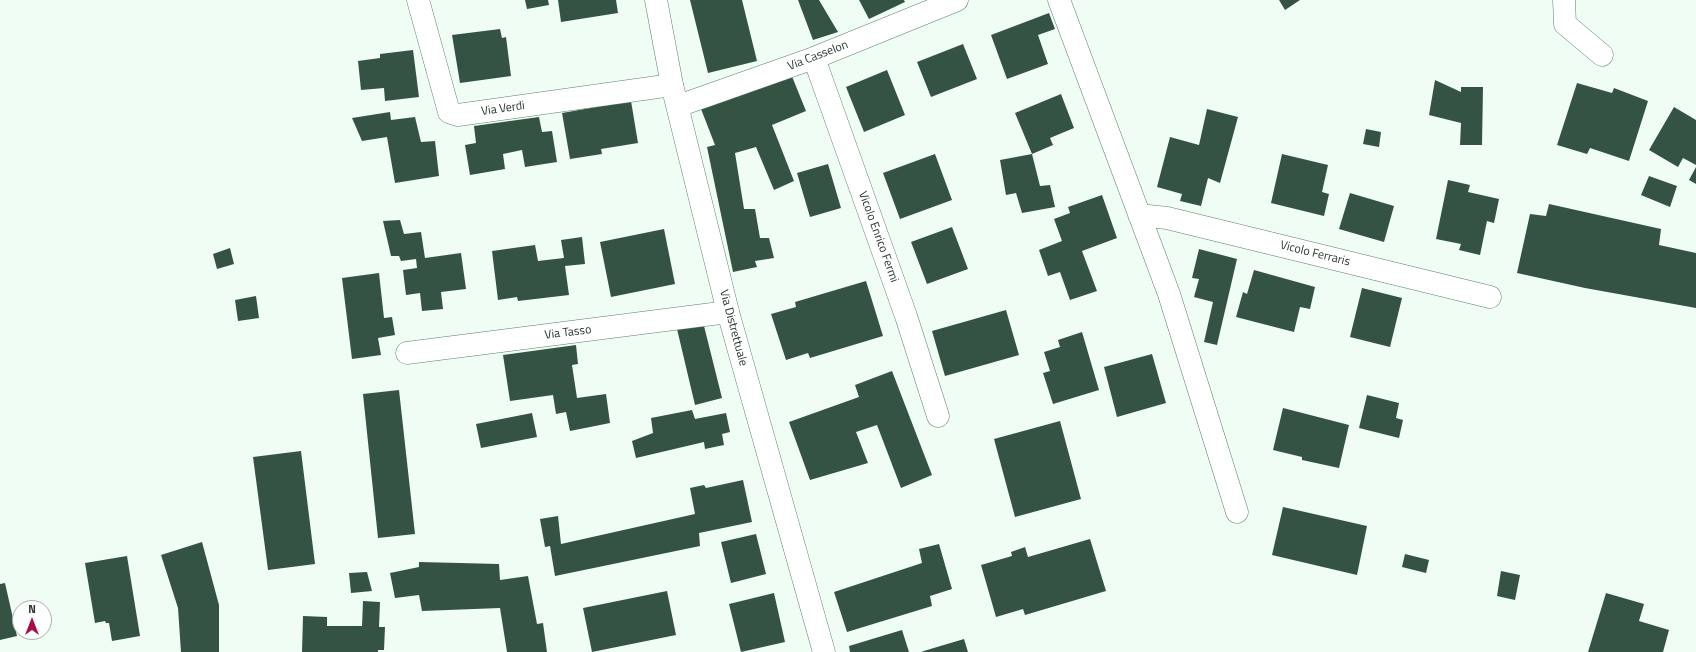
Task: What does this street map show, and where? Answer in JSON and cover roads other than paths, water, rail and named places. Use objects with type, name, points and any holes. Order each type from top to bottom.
[{"type":"street","name":"Via Verdi","points":[[418,0],[450,112],[458,115],[672,85]]},
{"type":"street","name":"Via Distrettuale","points":[[656,0],[672,85],[728,312],[824,652]]},
{"type":"street","name":"Via Casselon","points":[[678,106],[814,58],[957,0]]},
{"type":"street","points":[[1059,0],[1169,294],[1237,512]]},
{"type":"street","points":[[1564,0],[1565,24],[1602,55]]},
{"type":"street","name":"Vicolo Enrico Fermi","points":[[814,58],[906,316],[938,416]]},
{"type":"street","name":"Vicolo Ferraris","points":[[1139,215],[1167,218],[1490,297]]},
{"type":"street","name":"Via Tasso","points":[[407,353],[728,312]]}]
